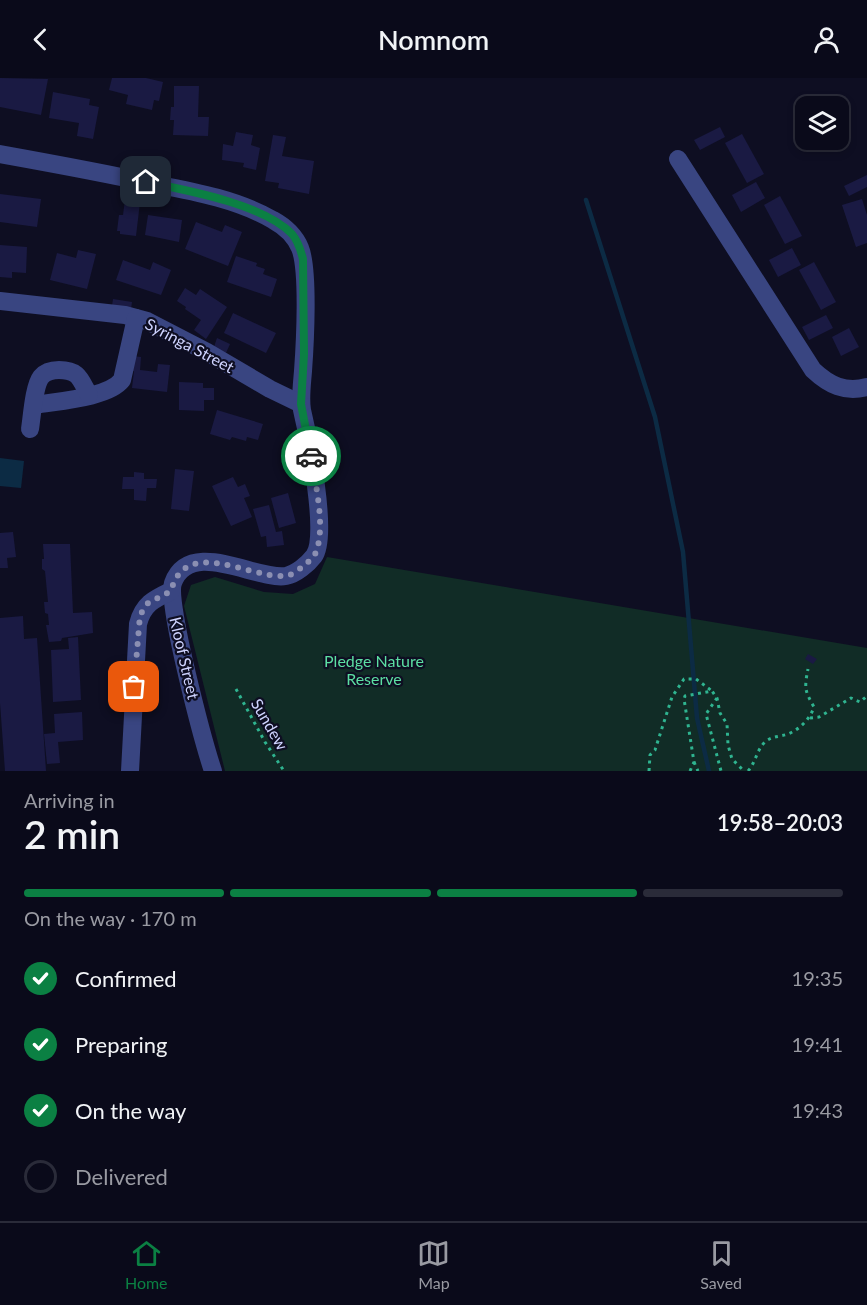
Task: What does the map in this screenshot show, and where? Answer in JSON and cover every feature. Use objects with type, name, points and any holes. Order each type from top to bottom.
[{"type":"street","points":[[0,154],[189,190],[241,206],[274,220],[293,235],[303,259],[304,354],[301,404],[319,517],[316,554],[297,571],[286,576],[250,571],[216,562],[202,562],[181,572],[174,581],[171,591],[148,603],[140,615],[138,624],[130,771]]},
{"type":"street","points":[[678,159],[813,370],[824,380],[836,386],[852,390],[867,387]]},
{"type":"street","name":"Syringa Street","points":[[0,301],[147,321],[301,404]]},
{"type":"street","points":[[34,405],[113,388],[122,380],[136,318]]},
{"type":"street","points":[[30,429],[40,378],[51,370],[74,372],[89,395]]},
{"type":"street","name":"Kloof Street","points":[[171,591],[179,636],[213,771]]},
{"type":"path","points":[[808,669],[804,686],[806,696],[814,707],[810,718]]},
{"type":"path","points":[[650,771],[650,756],[655,750],[672,697],[684,679],[694,679],[712,691],[717,698],[720,713],[727,723],[728,745],[732,759],[746,771],[754,761],[758,750],[770,738],[788,734],[810,718],[819,717],[851,698],[860,702],[867,696]]},
{"type":"path","name":"Sundew","points":[[236,689],[284,771]]},
{"type":"path","points":[[698,771],[694,762],[684,699],[685,696],[695,693],[712,691]]},
{"type":"path","points":[[717,698],[706,714],[721,771]]},
{"type":"path","points":[[690,771],[694,762]]},
{"type":"green space","name":"Pledge Nature Reserve","points":[[327,557],[867,648],[867,771],[225,771],[184,606],[191,585],[215,577],[264,592],[293,594],[315,584]]},
{"type":"water","points":[[0,458],[24,461],[21,488],[0,486]]},
{"type":"building","points":[[0,78],[48,79],[41,115],[0,107]]},
{"type":"building","points":[[112,78],[146,78],[163,82],[159,101],[154,100],[152,110],[126,104],[128,95],[109,90]]},
{"type":"building","points":[[174,86],[199,86],[198,117],[209,117],[208,136],[173,135],[174,120],[170,120],[171,107],[174,107]]},
{"type":"building","points":[[53,92],[90,99],[89,105],[99,107],[93,139],[77,136],[79,123],[49,118]]},
{"type":"building","points":[[720,127],[725,137],[700,150],[694,140]]},
{"type":"building","points":[[236,132],[253,135],[251,145],[260,148],[256,170],[243,167],[244,163],[222,160],[223,144],[233,146]]},
{"type":"building","points":[[742,134],[764,174],[747,183],[725,143]]},
{"type":"building","points":[[273,135],[286,137],[282,156],[314,161],[309,194],[278,188],[279,183],[265,181]]},
{"type":"building","points":[[867,175],[867,187],[849,196],[844,186]]},
{"type":"building","points":[[756,182],[765,198],[741,212],[732,195]]},
{"type":"building","points":[[126,192],[141,194],[136,236],[120,234],[120,231],[117,231],[119,215],[123,215]]},
{"type":"building","points":[[0,194],[41,199],[37,227],[0,222]]},
{"type":"building","points":[[780,196],[802,236],[785,244],[764,205]]},
{"type":"building","points":[[862,199],[867,215],[867,243],[856,247],[842,205]]},
{"type":"building","points":[[148,215],[182,220],[179,242],[145,235]]},
{"type":"building","points":[[196,222],[222,232],[225,225],[242,232],[228,266],[185,249]]},
{"type":"building","points":[[0,245],[27,247],[26,273],[12,272],[12,278],[0,277]]},
{"type":"building","points":[[792,248],[801,265],[778,277],[769,260]]},
{"type":"building","points":[[78,250],[96,254],[87,289],[50,280],[57,253],[76,258]]},
{"type":"building","points":[[236,256],[257,263],[256,266],[265,269],[263,274],[277,279],[271,297],[227,282]]},
{"type":"building","points":[[123,260],[150,270],[153,262],[171,270],[161,295],[116,280]]},
{"type":"building","points":[[814,262],[836,302],[821,310],[799,270]]},
{"type":"building","points":[[185,288],[196,295],[200,289],[227,307],[206,339],[194,330],[201,320],[177,301]]},
{"type":"building","points":[[113,299],[132,302],[131,309],[112,306]]},
{"type":"building","points":[[233,313],[276,333],[266,353],[224,333]]},
{"type":"building","points":[[826,315],[833,328],[809,340],[802,327]]},
{"type":"building","points":[[849,328],[859,347],[841,356],[832,337]]},
{"type":"building","points":[[217,338],[230,344],[226,353],[214,347]]},
{"type":"building","points":[[132,356],[141,357],[140,370],[157,372],[158,364],[170,365],[167,392],[132,388],[134,371],[130,371]]},
{"type":"building","points":[[179,382],[203,383],[203,388],[214,388],[214,400],[204,400],[204,411],[179,410]]},
{"type":"building","points":[[217,410],[263,424],[258,440],[247,437],[246,441],[232,437],[230,440],[210,434]]},
{"type":"building","points":[[175,469],[194,471],[189,511],[171,509]]},
{"type":"building","points":[[134,472],[144,473],[144,479],[157,479],[156,488],[147,488],[146,501],[134,500],[134,489],[122,489],[123,477],[134,477]]},
{"type":"building","points":[[233,477],[238,487],[245,484],[250,496],[244,498],[252,517],[231,526],[212,486]]},
{"type":"building","points":[[288,493],[296,523],[279,528],[271,498]]},
{"type":"building","points":[[269,505],[276,532],[282,531],[284,545],[267,547],[266,536],[261,537],[253,509]]},
{"type":"building","points":[[13,532],[16,557],[7,558],[8,568],[0,568],[0,533]]},
{"type":"building","points":[[43,544],[70,544],[73,613],[92,612],[93,633],[49,642],[46,625],[49,625],[48,614],[45,613],[44,602],[48,602],[45,571],[42,569]]},
{"type":"building","points":[[23,616],[24,639],[37,638],[46,771],[5,771],[0,703],[0,618]]},
{"type":"building","points":[[78,637],[81,700],[53,702],[51,650],[69,649],[68,638]]},
{"type":"building","points":[[808,654],[817,659],[813,664],[805,659]]},
{"type":"building","points":[[82,712],[83,740],[58,742],[60,763],[47,764],[44,734],[55,733],[54,714]]},
{"type":"waterway","points":[[586,200],[655,417],[683,552],[697,718],[709,771]]},
{"type":"way so far","points":[[134,687],[140,615],[153,599],[171,591],[174,581],[181,572],[202,562],[216,562],[250,571],[286,576],[297,571],[316,554],[319,517],[311,456]]},
{"type":"route","points":[[146,182],[189,190],[241,206],[274,220],[293,235],[303,259],[304,354],[301,404],[311,456]]}]
